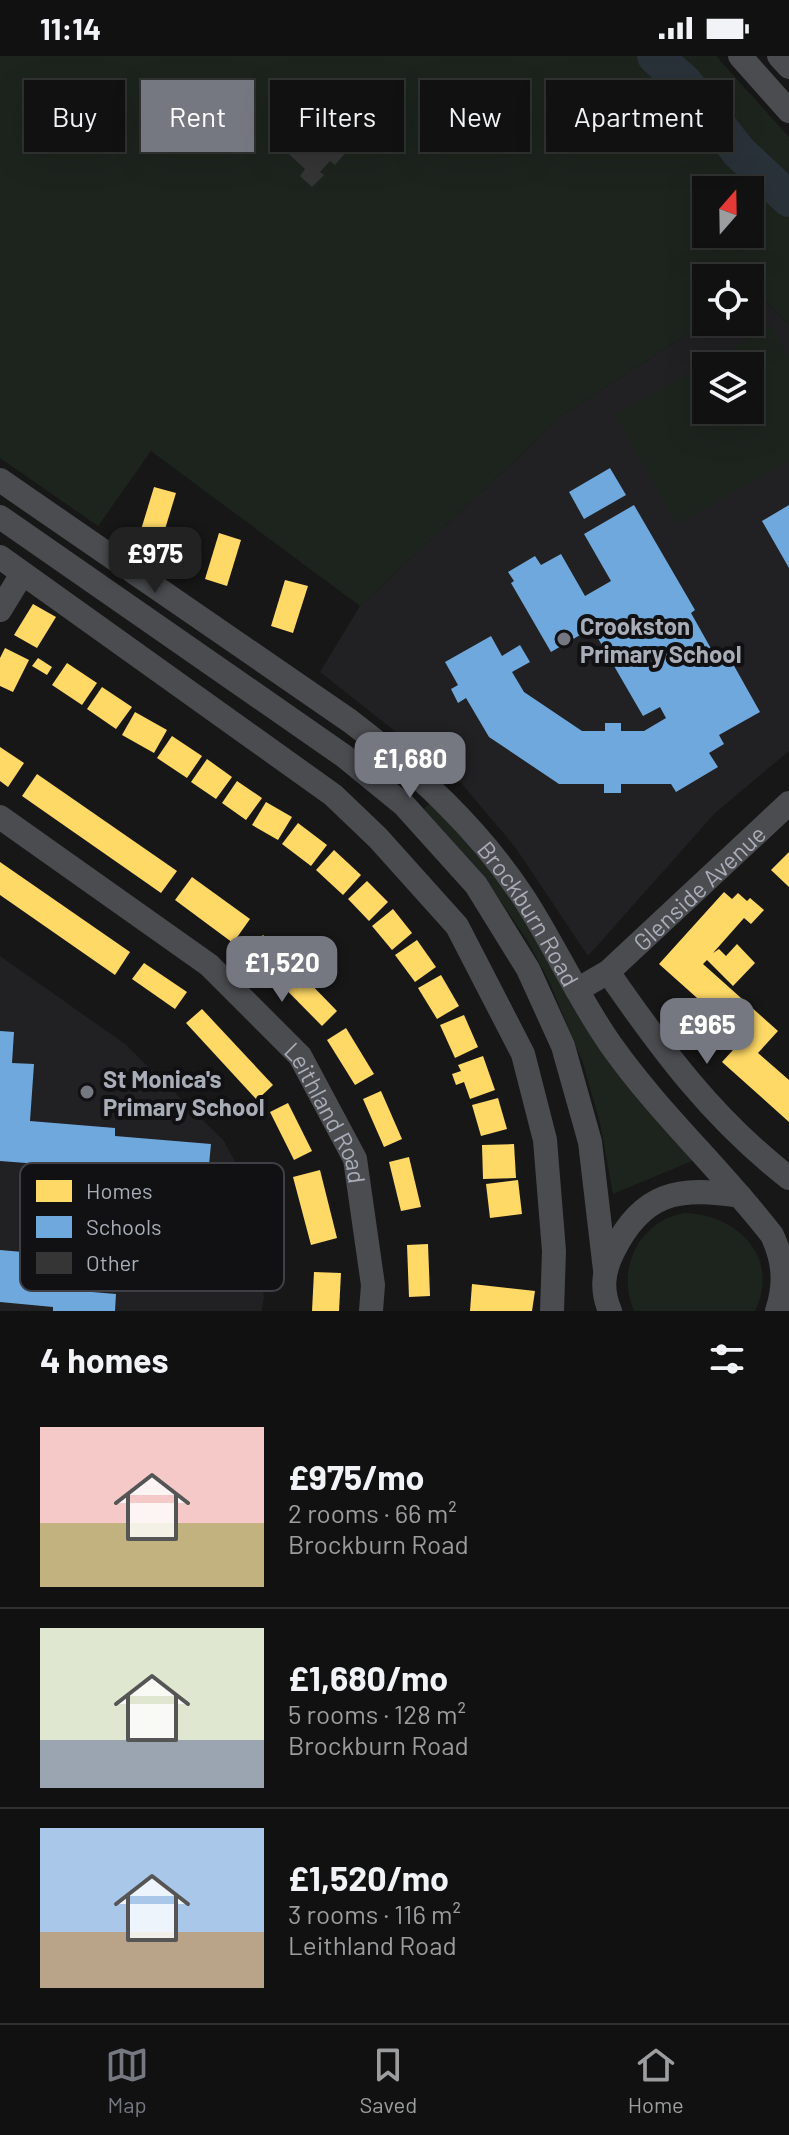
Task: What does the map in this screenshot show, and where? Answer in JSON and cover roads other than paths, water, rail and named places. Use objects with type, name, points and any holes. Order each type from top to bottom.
[{"type":"street","points":[[740,56],[789,111]]},
{"type":"street","points":[[779,56],[789,67]]},
{"type":"street","name":"Brockburn Road","points":[[0,480],[350,721],[426,783],[475,834],[510,877],[577,990],[643,1087],[772,1235],[779,1250],[784,1279],[777,1311]]},
{"type":"street","name":"Brockburn Road","points":[[0,517],[344,756],[404,805],[476,885],[508,933],[549,1011],[567,1058],[590,1142],[604,1278],[601,1311]]},
{"type":"street","points":[[0,557],[333,795],[378,838],[457,926],[523,1054],[545,1140],[554,1251],[552,1311]]},
{"type":"street","points":[[0,610],[22,574]]},
{"type":"street","points":[[378,838],[426,783]]},
{"type":"street","name":"Glenside Avenue","points":[[577,990],[608,972],[789,803]]},
{"type":"street","name":"Leithland Road","points":[[0,817],[209,965],[300,1056],[355,1159],[373,1285],[371,1311]]},
{"type":"street","points":[[608,972],[679,1071],[742,1141],[789,1178]]},
{"type":"street","points":[[610,1311],[604,1278],[627,1226],[652,1202],[702,1190],[740,1196]]},
{"type":"waterway","points":[[655,56],[685,83],[739,152],[789,199]]},
{"type":"place","name":"Crookston Primary School","points":[[564,639]]},
{"type":"place","name":"St Monica's Primary School","points":[[87,1092]]}]
